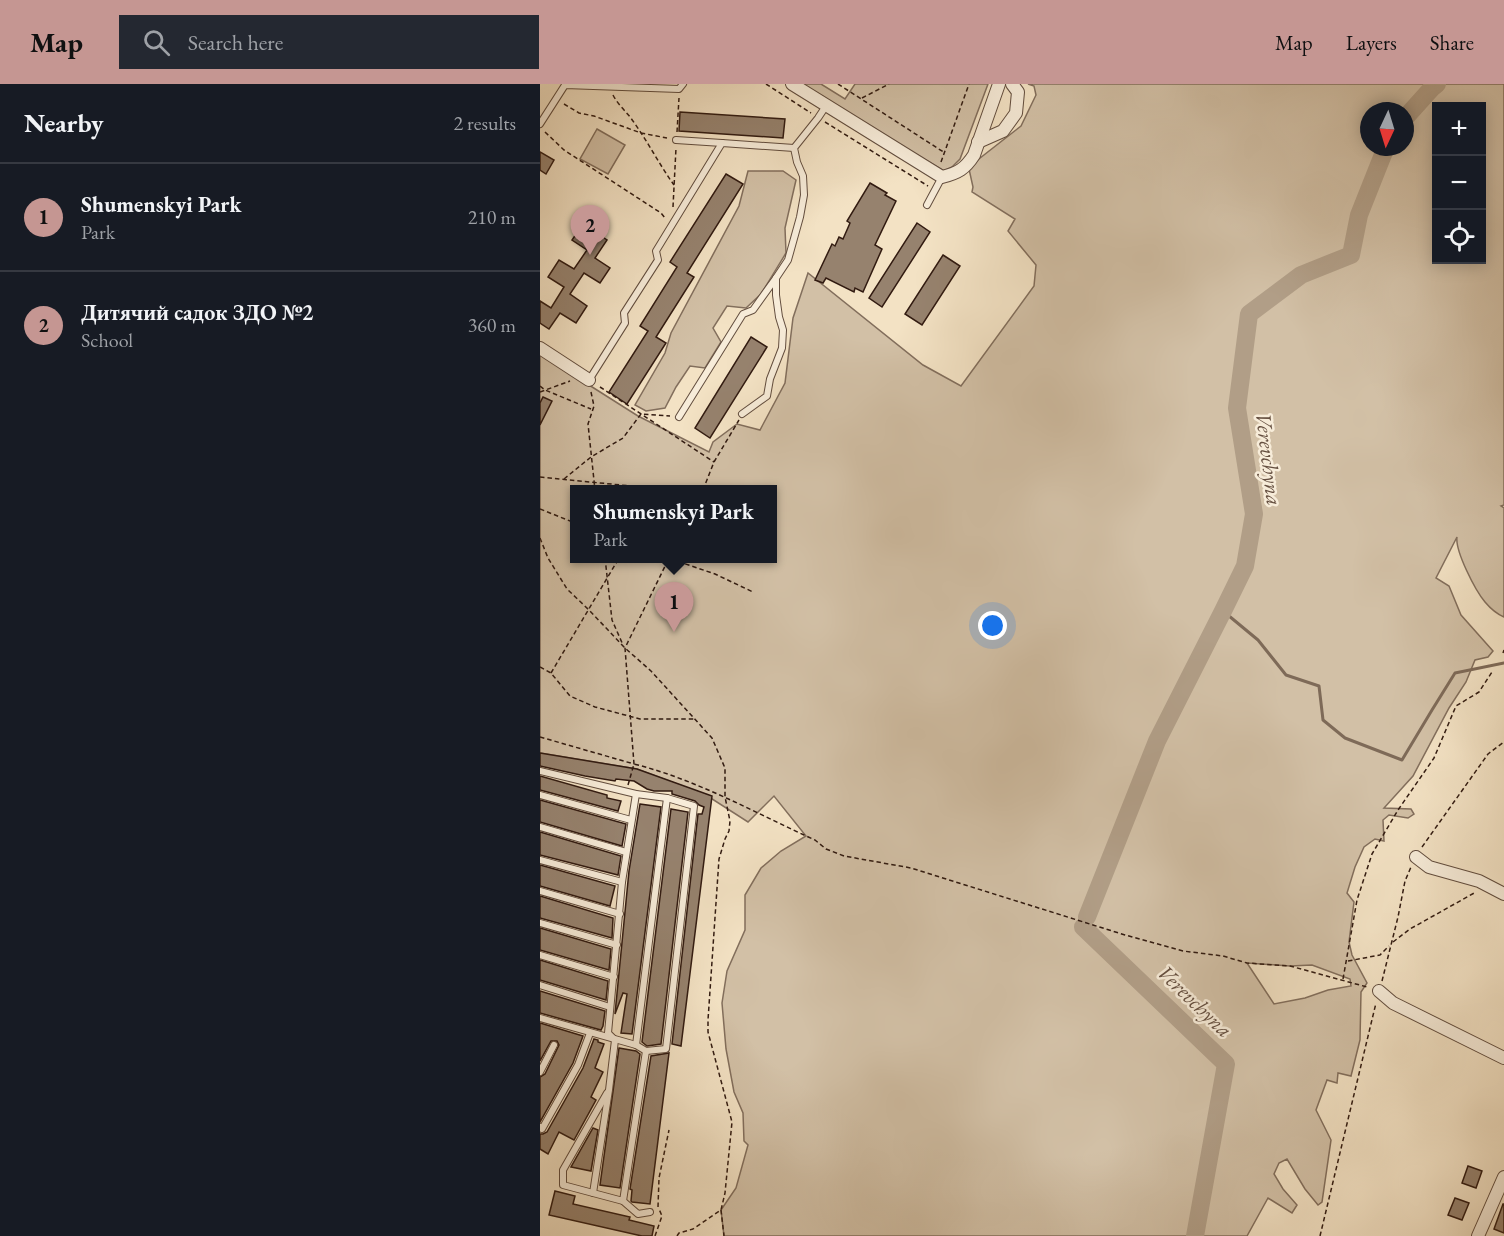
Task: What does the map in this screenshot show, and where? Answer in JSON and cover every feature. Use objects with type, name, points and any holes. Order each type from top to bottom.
[{"type":"street","points":[[792,84],[942,177],[963,169],[974,155],[999,84]]},
{"type":"street","points":[[978,142],[1003,131],[1016,113],[1018,92],[1012,84]]},
{"type":"street","points":[[540,348],[586,378]]},
{"type":"street","points":[[1416,857],[1429,867],[1479,881],[1504,894]]},
{"type":"street","points":[[1379,991],[1393,1003],[1504,1058]]},
{"type":"street","points":[[1478,1236],[1504,1177]]},
{"type":"lane","points":[[540,126],[565,85],[681,87]]},
{"type":"lane","points":[[794,148],[826,105]]},
{"type":"lane","points":[[676,140],[794,148]]},
{"type":"lane","points":[[586,378],[625,323],[624,314],[658,260],[656,251],[722,143]]},
{"type":"lane","points":[[679,417],[743,314],[753,310],[788,260],[804,195],[803,176],[794,148]]},
{"type":"lane","points":[[927,205],[942,177]]},
{"type":"lane","points":[[742,414],[767,396],[770,379],[782,348],[783,330],[776,295],[776,278]]},
{"type":"lane","points":[[540,771],[626,792],[667,798],[694,806],[666,1049],[646,1051],[636,1045],[540,1018]]},
{"type":"lane","points":[[615,1040],[608,1033],[610,1007],[622,882],[636,794]]},
{"type":"lane","points":[[540,795],[631,820]]},
{"type":"lane","points":[[636,1045],[667,798]]},
{"type":"lane","points":[[540,827],[626,852]]},
{"type":"lane","points":[[540,860],[622,882]]},
{"type":"lane","points":[[540,891],[620,914]]},
{"type":"lane","points":[[540,923],[617,945]]},
{"type":"lane","points":[[540,955],[614,977]]},
{"type":"lane","points":[[540,985],[610,1007]]},
{"type":"lane","points":[[540,1127],[542,1129],[578,1065],[590,1033]]},
{"type":"lane","points":[[593,1193],[615,1040]]},
{"type":"lane","points":[[540,1072],[554,1045]]},
{"type":"lane","points":[[623,1201],[646,1051]]},
{"type":"lane","points":[[609,1090],[563,1170],[563,1185],[623,1201],[638,1214],[650,1212]]},
{"type":"path","points":[[766,84],[934,190]]},
{"type":"path","points":[[838,84],[945,153]]},
{"type":"path","points":[[861,99],[889,84]]},
{"type":"path","points":[[942,177],[939,165],[969,84]]},
{"type":"path","points":[[608,87],[618,104],[632,118],[674,185]]},
{"type":"path","points":[[672,225],[681,87]]},
{"type":"path","points":[[556,100],[579,113],[641,133],[676,140]]},
{"type":"path","points":[[540,126],[564,150],[661,213],[672,225]]},
{"type":"path","points":[[586,378],[594,406],[588,424],[594,485]]},
{"type":"path","points":[[540,392],[586,378],[714,462]]},
{"type":"path","points":[[540,386],[593,410]]},
{"type":"path","points":[[641,414],[679,417]]},
{"type":"path","points":[[564,479],[591,457],[623,438],[641,414]]},
{"type":"path","points":[[705,485],[714,462],[742,414]]},
{"type":"path","points":[[540,477],[623,485]]},
{"type":"path","points":[[540,509],[570,521]]},
{"type":"path","points":[[606,563],[612,620],[625,648],[634,764],[626,792]]},
{"type":"path","points":[[551,673],[616,563]]},
{"type":"path","points":[[625,648],[668,563]]},
{"type":"path","points":[[684,563],[715,574],[753,592]]},
{"type":"path","points":[[540,667],[551,673],[570,696],[595,706],[640,719],[695,719]]},
{"type":"path","points":[[1343,980],[1357,900],[1372,854],[1398,810],[1434,758],[1456,706],[1479,692],[1492,672]]},
{"type":"path","points":[[540,737],[655,769],[725,797],[844,856],[911,868],[1183,951],[1223,956],[1247,963],[1290,966],[1379,991]]},
{"type":"path","points":[[1320,1236],[1405,881],[1426,840],[1488,754],[1504,742]]},
{"type":"path","points":[[1346,961],[1380,955],[1410,929],[1487,885]]},
{"type":"path","points":[[655,1236],[662,1216],[658,1208],[659,1178],[669,1130]]},
{"type":"path","points":[[721,1210],[724,1236]]},
{"type":"shaded area","points":[[797,84],[821,84],[845,99],[855,84],[988,84],[960,159],[944,171]]},
{"type":"shaded area","points":[[1028,84],[1504,84],[1504,505],[1501,506],[1504,508],[1504,617],[1489,606],[1476,589],[1462,561],[1457,537],[1436,578],[1449,586],[1461,615],[1493,651],[1488,657],[1475,660],[1466,682],[1449,708],[1413,776],[1384,808],[1411,809],[1414,814],[1408,818],[1389,815],[1383,820],[1384,841],[1375,839],[1364,847],[1355,867],[1347,893],[1354,902],[1349,942],[1352,955],[1367,983],[1361,992],[1360,1040],[1351,1076],[1338,1073],[1337,1083],[1327,1080],[1316,1110],[1331,1140],[1322,1202],[1318,1205],[1305,1189],[1287,1159],[1279,1163],[1274,1174],[1297,1205],[1292,1213],[1268,1198],[1247,1236],[724,1236],[721,1210],[736,1188],[748,1145],[744,1141],[743,1113],[734,1092],[726,1049],[722,1003],[727,971],[745,930],[745,895],[761,868],[781,851],[806,836],[774,796],[748,822],[706,795],[637,769],[540,753],[540,354],[638,416],[709,452],[713,442],[737,424],[760,430],[785,383],[793,318],[808,273],[923,365],[961,386],[1034,286],[1036,265],[1008,231],[1015,219],[972,192],[969,169],[1021,126],[1036,95],[1034,86]],"holes":[[[1247,963],[1312,965],[1350,979],[1351,986],[1274,1004]]]},
{"type":"shaded area","points":[[597,129],[625,145],[608,174],[580,159]]},
{"type":"shaded area","points":[[748,171],[783,171],[796,180],[785,228],[786,253],[761,294],[746,308],[727,306],[713,328],[721,342],[705,368],[690,366],[665,408],[646,411],[635,405],[665,353],[671,333],[739,206]]},
{"type":"building","points":[[680,112],[785,119],[783,138],[679,131]]},
{"type":"building","points":[[540,152],[554,160],[546,174],[540,170]]},
{"type":"building","points":[[726,174],[743,184],[687,273],[694,277],[656,337],[666,343],[627,404],[609,392],[648,331],[640,326],[677,267],[670,262]]},
{"type":"building","points":[[870,183],[896,201],[875,245],[882,249],[863,292],[855,288],[854,292],[826,278],[823,283],[815,280],[832,244],[835,246],[839,237],[843,239],[850,223],[847,221]]},
{"type":"building","points":[[917,223],[930,232],[882,307],[869,298]]},
{"type":"building","points":[[583,224],[607,240],[595,258],[610,268],[600,283],[584,273],[570,294],[587,306],[576,323],[560,313],[549,329],[540,323],[540,301],[551,308],[564,287],[548,277],[559,260],[574,269],[587,250],[572,240]]},
{"type":"building","points":[[943,255],[960,266],[922,325],[905,314]]},
{"type":"building","points":[[751,337],[767,347],[710,438],[695,428]]},
{"type":"building","points":[[543,397],[552,401],[540,425],[540,403]]},
{"type":"building","points":[[540,753],[637,769],[712,796],[681,1046],[672,1044],[698,814],[702,814],[704,807],[695,801],[672,794],[672,791],[654,791],[634,781],[616,779],[615,781],[540,766]]},
{"type":"building","points":[[540,776],[621,801],[618,811],[540,790]]},
{"type":"building","points":[[540,800],[626,824],[622,846],[540,822]]},
{"type":"building","points":[[640,804],[661,807],[632,1034],[621,1033],[627,994],[623,993],[615,1014],[629,871]]},
{"type":"building","points":[[671,809],[688,812],[661,1044],[647,1046],[642,1042]]},
{"type":"building","points":[[540,832],[621,856],[618,875],[540,855]]},
{"type":"building","points":[[540,865],[615,886],[610,906],[540,886]]},
{"type":"building","points":[[540,896],[613,918],[612,938],[540,918]]},
{"type":"building","points":[[540,928],[611,949],[609,970],[540,950]]},
{"type":"building","points":[[540,960],[608,981],[606,1000],[540,980]]},
{"type":"building","points":[[540,991],[605,1011],[601,1030],[540,1013]]},
{"type":"building","points":[[540,1023],[583,1036],[573,1063],[540,1122],[540,1077],[545,1074],[559,1045],[557,1041],[551,1041],[540,1061]]},
{"type":"building","points":[[594,1039],[604,1044],[595,1068],[603,1072],[591,1097],[596,1100],[574,1140],[559,1132],[548,1154],[540,1149],[540,1134],[547,1132],[583,1068]]},
{"type":"building","points":[[619,1048],[640,1054],[620,1188],[600,1185]]},
{"type":"building","points":[[669,1053],[650,1204],[632,1202],[632,1190],[630,1189],[651,1056]]},
{"type":"building","points":[[593,1128],[598,1130],[591,1171],[571,1167]]},
{"type":"building","points":[[1468,1166],[1482,1171],[1476,1188],[1462,1183]]},
{"type":"building","points":[[555,1191],[575,1196],[573,1204],[630,1217],[629,1220],[654,1226],[652,1236],[642,1236],[549,1215]]},
{"type":"building","points":[[1455,1198],[1469,1203],[1462,1220],[1448,1215]]},
{"type":"building","points":[[1504,1204],[1504,1233],[1494,1229]]},
{"type":"waterway","name":"Verevchyna","points":[[1414,108],[1437,84]]},
{"type":"waterway","name":"Verevchyna","points":[[1087,917],[1157,741],[1245,566],[1254,514],[1237,408],[1249,314],[1301,275],[1351,255],[1359,215],[1382,156]]},
{"type":"waterway","points":[[1223,611],[1258,640],[1286,675],[1319,686],[1323,720],[1345,738],[1402,760],[1455,673],[1504,663]]},
{"type":"waterway","name":"Verevchyna","points":[[1083,927],[1226,1064],[1195,1236]]},
{"type":"place","name":"Дитячий садок ЗДО №2","points":[[590,255]]},
{"type":"place","name":"Shumenskyi Park","points":[[674,632]]}]
